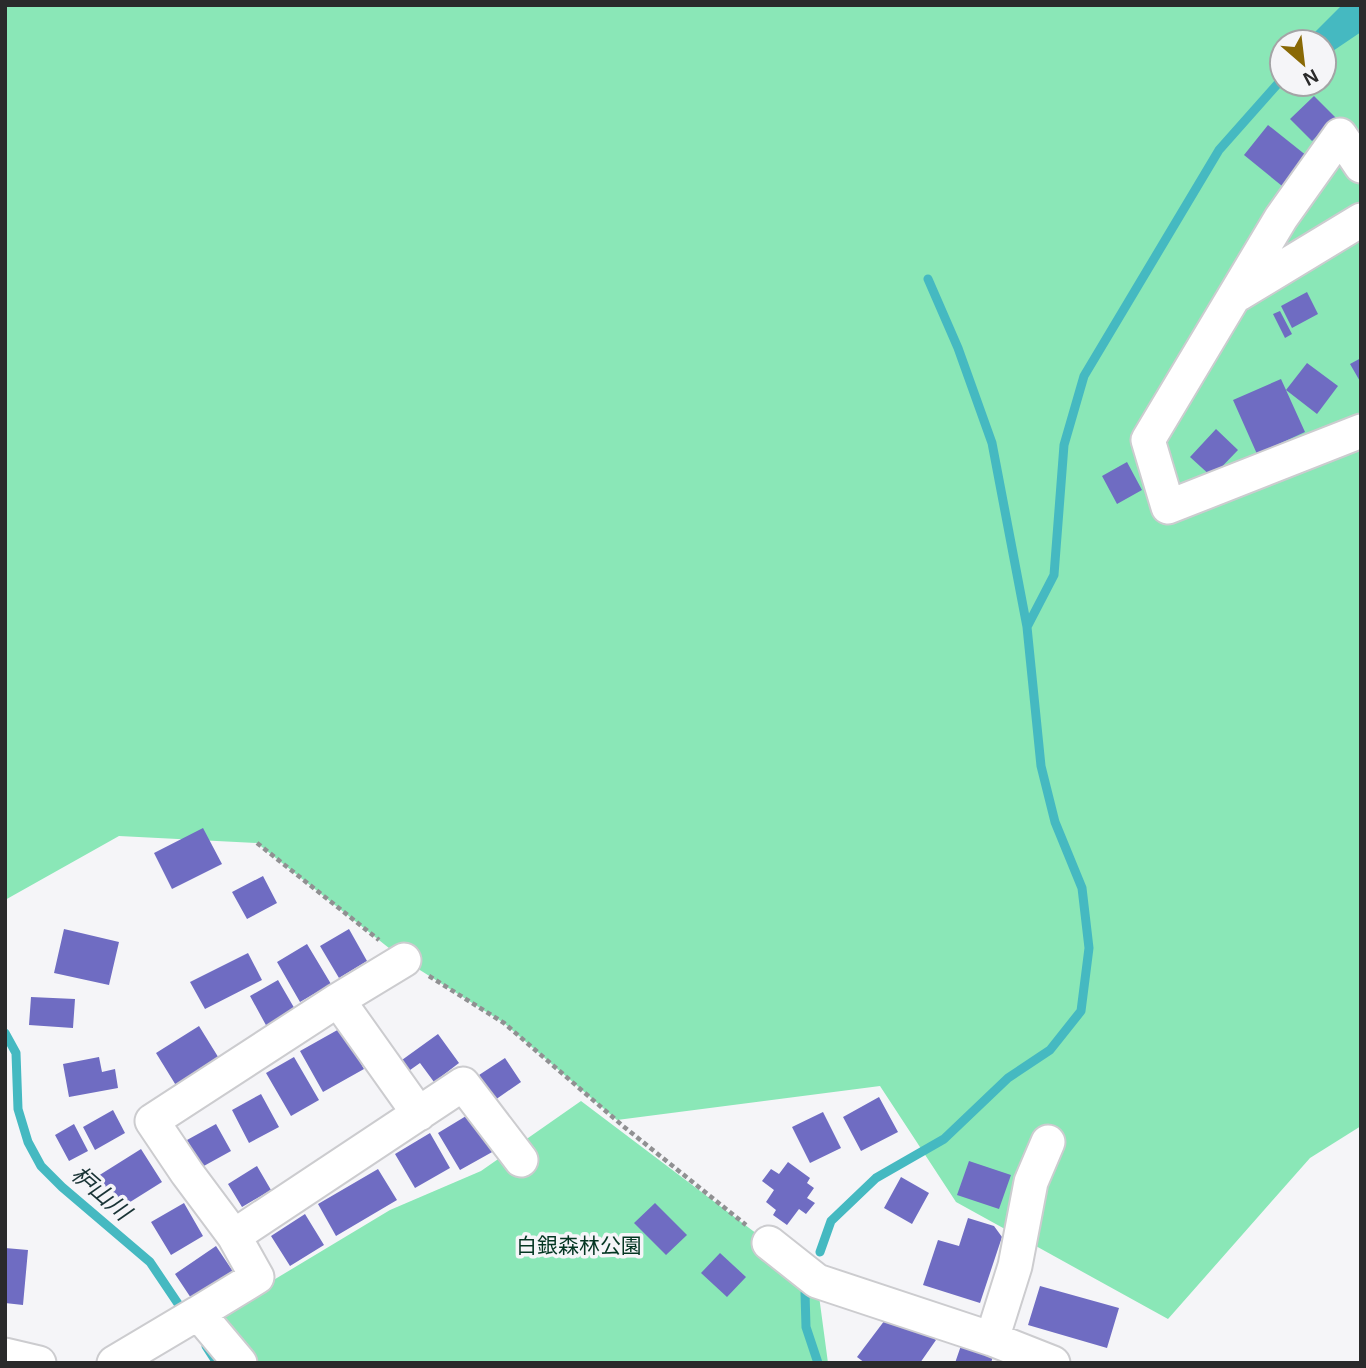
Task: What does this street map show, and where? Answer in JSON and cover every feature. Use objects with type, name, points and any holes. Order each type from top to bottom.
[{"type":"street","points":[[1361,166],[1340,135],[1281,218],[1148,440],[1168,507],[1361,431]]},
{"type":"street","points":[[1234,297],[1361,220]]},
{"type":"street","points":[[114,1363],[257,1277],[234,1236],[152,1121],[404,960]]},
{"type":"street","points":[[338,1000],[419,1114]]},
{"type":"street","points":[[234,1236],[463,1084],[521,1160]]},
{"type":"street","points":[[992,1339],[1014,1266],[1031,1182],[1048,1142]]},
{"type":"street","points":[[769,1243],[817,1282],[992,1339],[1053,1363]]},
{"type":"street","points":[[188,1319],[240,1363]]},
{"type":"street","points":[[5,1355],[39,1363]]},
{"type":"path","points":[[257,843],[404,960],[504,1023],[617,1121],[769,1243]]},
{"type":"green space","points":[[5,5],[1361,5],[1361,1126],[1310,1158],[1168,1319],[956,1202],[880,1086],[617,1120],[504,1023],[404,960],[257,843],[119,836],[5,900]]},
{"type":"green space","name":"白銀森林公園","points":[[581,1101],[817,1281],[828,1363],[258,1363],[217,1314],[390,1210],[481,1171]]},
{"type":"water","points":[[1342,5],[1361,5],[1361,32],[1338,48],[1338,28],[1319,28]]},
{"type":"building","points":[[1312,98],[1316,98],[1336,118],[1312,141],[1290,119]]},
{"type":"building","points":[[1268,125],[1312,160],[1287,190],[1244,155]]},
{"type":"building","points":[[1307,292],[1318,314],[1292,328],[1281,306]]},
{"type":"building","points":[[1280,311],[1292,334],[1285,338],[1273,314]]},
{"type":"building","points":[[1361,358],[1361,383],[1350,364]]},
{"type":"building","points":[[1307,363],[1338,386],[1317,414],[1286,390]]},
{"type":"building","points":[[1281,379],[1305,432],[1257,454],[1233,400]]},
{"type":"building","points":[[1216,429],[1238,450],[1212,477],[1190,457]]},
{"type":"building","points":[[1127,462],[1142,490],[1117,504],[1102,476]]},
{"type":"building","points":[[203,828],[222,864],[172,889],[154,853]]},
{"type":"building","points":[[263,876],[277,903],[247,919],[232,892]]},
{"type":"building","points":[[64,929],[119,942],[109,985],[54,973]]},
{"type":"building","points":[[349,929],[367,961],[339,978],[320,946]]},
{"type":"building","points":[[307,944],[331,984],[300,1002],[277,962]]},
{"type":"building","points":[[248,953],[262,980],[205,1009],[190,982]]},
{"type":"building","points":[[278,980],[296,1011],[267,1027],[250,996]]},
{"type":"building","points":[[31,997],[75,999],[73,1028],[29,1025]]},
{"type":"building","points":[[199,1026],[220,1060],[177,1087],[156,1053]]},
{"type":"building","points":[[341,1028],[364,1069],[323,1092],[300,1051]]},
{"type":"building","points":[[438,1034],[459,1063],[434,1082],[420,1063],[403,1075],[395,1065]]},
{"type":"building","points":[[99,1057],[102,1072],[115,1069],[118,1088],[69,1097],[63,1064]]},
{"type":"building","points":[[294,1057],[319,1100],[291,1116],[266,1073]]},
{"type":"building","points":[[505,1058],[521,1082],[495,1100],[479,1075]]},
{"type":"building","points":[[261,1094],[279,1127],[249,1143],[232,1110]]},
{"type":"building","points":[[879,1097],[898,1132],[861,1151],[843,1117]]},
{"type":"building","points":[[113,1110],[125,1133],[95,1150],[83,1127]]},
{"type":"building","points":[[823,1112],[841,1148],[810,1163],[792,1127]]},
{"type":"building","points":[[471,1113],[494,1151],[460,1170],[438,1133]]},
{"type":"building","points":[[74,1124],[88,1151],[69,1161],[55,1135]]},
{"type":"building","points":[[216,1124],[231,1151],[202,1167],[187,1140]]},
{"type":"building","points":[[430,1133],[450,1168],[415,1188],[395,1154]]},
{"type":"building","points":[[141,1149],[162,1182],[119,1209],[98,1176]]},
{"type":"building","points":[[969,1161],[1011,1175],[999,1209],[957,1195]]},
{"type":"building","points":[[788,1162],[810,1178],[807,1183],[814,1188],[807,1198],[815,1203],[806,1214],[799,1209],[787,1225],[773,1215],[776,1210],[766,1202],[774,1190],[762,1181],[771,1169],[779,1174]]},
{"type":"building","points":[[257,1166],[271,1190],[242,1207],[228,1184]]},
{"type":"building","points":[[378,1169],[397,1200],[336,1236],[318,1204]]},
{"type":"building","points":[[901,1177],[929,1193],[912,1224],[884,1208]]},
{"type":"building","points":[[184,1203],[203,1236],[171,1255],[151,1222]]},
{"type":"building","points":[[655,1203],[687,1235],[666,1255],[634,1223]]},
{"type":"building","points":[[305,1214],[324,1245],[290,1266],[271,1236]]},
{"type":"building","points":[[968,1218],[994,1226],[1002,1237],[980,1303],[923,1285],[938,1240],[959,1246]]},
{"type":"building","points":[[216,1246],[234,1273],[193,1301],[175,1274]]},
{"type":"building","points":[[5,1248],[28,1250],[23,1305],[5,1303]]},
{"type":"building","points":[[720,1253],[746,1277],[727,1297],[701,1273]]},
{"type":"building","points":[[1040,1286],[1119,1308],[1107,1348],[1028,1325]]},
{"type":"building","points":[[894,1308],[936,1340],[920,1363],[865,1363],[857,1357]]},
{"type":"building","points":[[965,1334],[997,1343],[991,1363],[955,1363]]},
{"type":"waterway","points":[[1027,627],[1054,575],[1064,445],[1084,376],[1219,150],[1268,95]]},
{"type":"waterway","points":[[820,1252],[831,1221],[876,1178],[944,1139],[1008,1078],[1050,1050],[1081,1011],[1089,948],[1082,888],[1055,822],[1041,766],[1027,627],[992,443],[958,348],[928,279]]},
{"type":"waterway","name":"枦山川","points":[[5,1033],[16,1053],[18,1109],[28,1142],[41,1166],[150,1262],[185,1314]]},
{"type":"waterway","points":[[805,1293],[806,1327],[818,1363]]},
{"type":"waterway","name":"枦山川","points":[[206,1346],[217,1363]]}]
